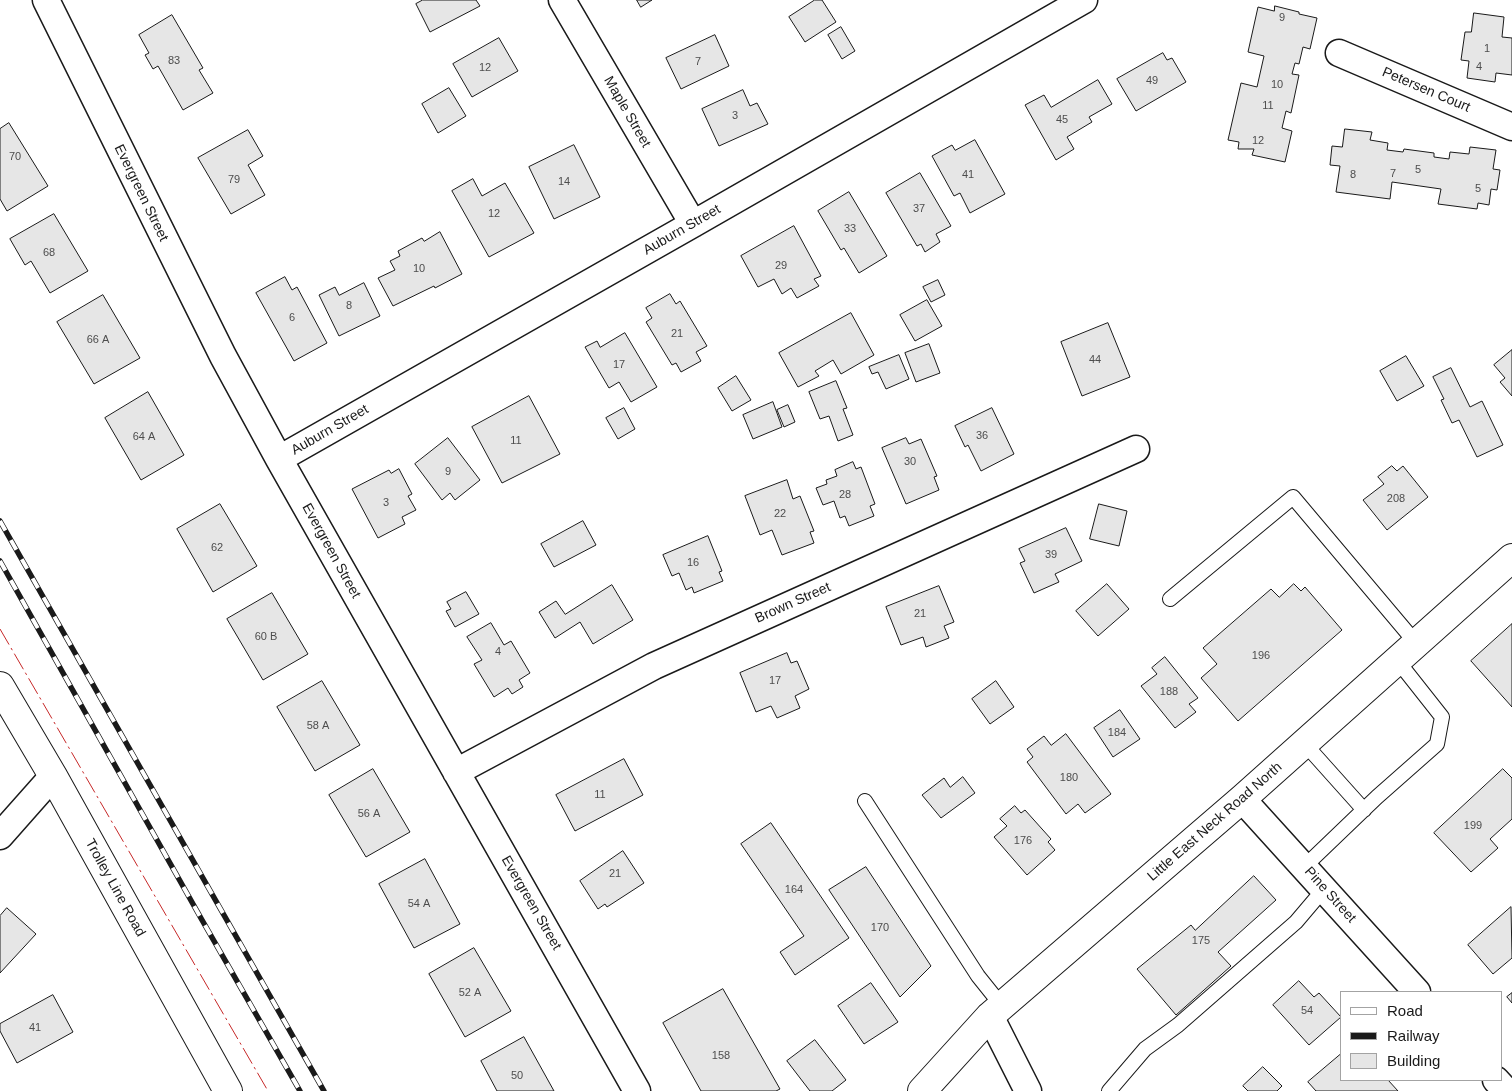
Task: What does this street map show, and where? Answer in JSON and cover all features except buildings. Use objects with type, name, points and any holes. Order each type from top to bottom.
[{"type":"main road","name":"Little East Neck Road North","points":[[922,1091],[996,1011],[1242,799],[1512,558]]},
{"type":"main road","name":"Trolley Line Road","points":[[0,686],[53,776],[228,1091]]},
{"type":"street","name":"Evergreen Street","points":[[46,0],[224,356],[279,458],[637,1091]]},
{"type":"street","name":"Maple Street","points":[[562,0],[693,224]]},
{"type":"street","name":"Auburn Street","points":[[279,458],[1084,0]]},
{"type":"street","name":"Petersen Court","points":[[1339,53],[1512,127]]},
{"type":"street","name":"Brown Street","points":[[456,772],[654,666],[1136,449]]},
{"type":"street","points":[[0,836],[53,776]]},
{"type":"street","name":"Pine Street","points":[[1242,799],[1416,991]]},
{"type":"street","points":[[996,1011],[1028,1091]]},
{"type":"street","points":[[1497,1081],[1506,1091]]},
{"type":"lane","points":[[1170,599],[1293,497],[1406,651],[1442,717],[1437,744],[1304,867]]},
{"type":"lane","points":[[1304,743],[1364,810]]},
{"type":"lane","points":[[865,801],[978,976],[996,1011]]},
{"type":"lane","points":[[1109,1091],[1145,1049],[1178,1025],[1296,922],[1324,889]]},
{"type":"railway","points":[[0,521],[324,1091]]},
{"type":"railway","points":[[0,561],[300,1091]]},
{"type":"power","points":[[0,629],[268,1091]]}]
